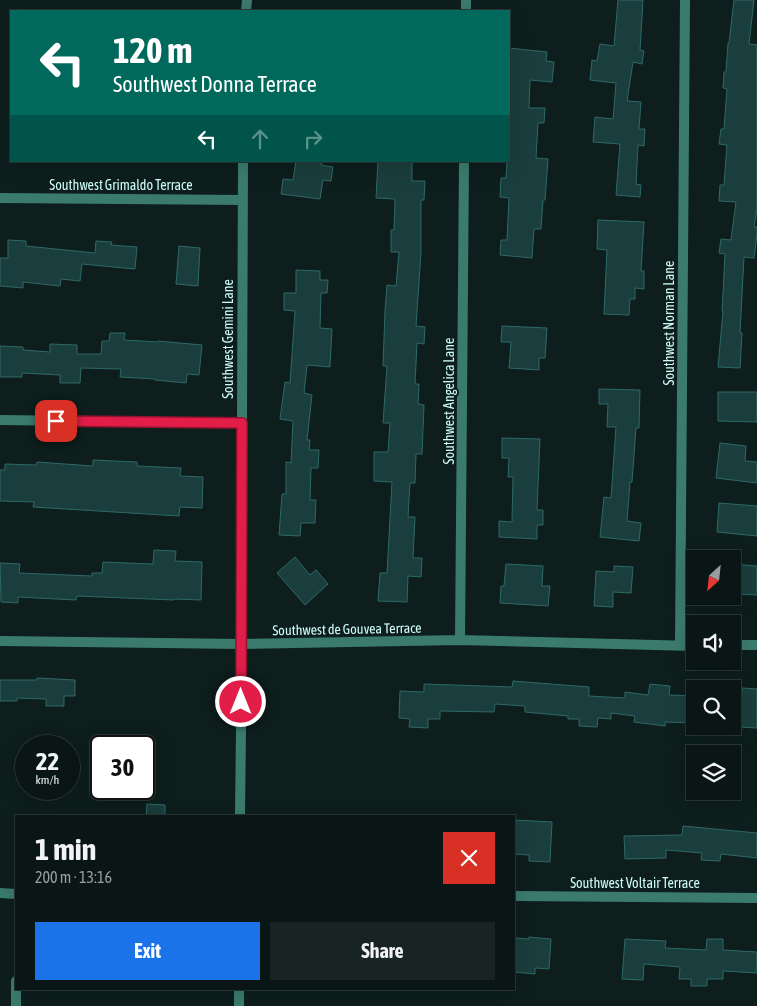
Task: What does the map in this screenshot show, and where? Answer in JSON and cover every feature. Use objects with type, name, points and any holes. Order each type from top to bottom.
[{"type":"street","name":"Southwest Norman Lane","points":[[680,646],[684,0]]},
{"type":"street","name":"Southwest Gemini Lane","points":[[240,815],[244,162]]},
{"type":"street","name":"Southwest Angelica Lane","points":[[460,640],[464,162]]},
{"type":"street","name":"Southwest Grimaldo Terrace","points":[[0,198],[243,200]]},
{"type":"street","points":[[0,420],[242,423]]},
{"type":"street","name":"Southwest de Gouvea Terrace","points":[[0,641],[242,644],[460,640],[686,646]]},
{"type":"street","points":[[741,645],[757,645]]},
{"type":"street","points":[[0,894],[15,894]]},
{"type":"street","name":"Southwest Voltair Terrace","points":[[515,896],[757,898]]},
{"type":"street","points":[[16,990],[16,1006]]},
{"type":"street","points":[[239,990],[239,1006]]},
{"type":"building","points":[[618,0],[643,0],[640,50],[644,51],[642,64],[633,62],[627,101],[641,102],[639,129],[645,129],[644,146],[638,145],[636,184],[641,185],[640,197],[616,195],[620,144],[593,142],[595,117],[613,119],[616,83],[590,80],[592,60],[597,61],[600,44],[614,46]]},
{"type":"building","points":[[734,0],[754,0],[749,44],[757,45],[757,209],[754,227],[757,227],[757,234],[754,258],[744,257],[740,368],[718,367],[723,311],[725,254],[719,253],[721,239],[731,240],[736,202],[719,201],[720,185],[724,185],[727,145],[719,144],[721,129],[724,129],[727,89],[723,88],[724,72],[726,72]]},
{"type":"building","points":[[510,48],[547,52],[546,61],[554,62],[552,82],[530,80],[529,108],[545,108],[544,123],[538,123],[536,158],[548,159],[541,229],[534,229],[532,258],[500,255],[501,240],[507,240],[509,198],[500,197],[501,178],[506,178],[507,162],[510,162]]},
{"type":"building","points":[[296,162],[322,162],[321,165],[333,167],[331,181],[323,180],[320,199],[281,194],[283,179],[293,180]]},
{"type":"building","points":[[378,162],[412,162],[412,181],[425,181],[424,200],[421,200],[421,252],[416,326],[425,327],[424,344],[417,343],[415,384],[419,384],[418,404],[424,405],[422,454],[416,454],[415,483],[410,483],[408,517],[415,517],[413,558],[422,558],[421,577],[408,576],[407,602],[378,601],[380,573],[387,573],[392,482],[374,481],[374,452],[388,452],[390,423],[383,423],[387,366],[383,366],[385,311],[387,285],[396,286],[399,252],[391,252],[391,230],[394,230],[395,199],[376,198]]},
{"type":"building","points":[[598,220],[644,222],[641,271],[644,271],[644,289],[635,288],[635,299],[630,299],[629,315],[604,314],[607,250],[597,249]]},
{"type":"building","points":[[8,240],[26,241],[26,246],[95,253],[96,241],[112,242],[111,245],[137,247],[135,269],[82,264],[80,281],[61,279],[60,286],[23,282],[23,288],[0,286],[0,258],[8,258]]},
{"type":"building","points":[[179,246],[200,248],[198,286],[176,284]]},
{"type":"building","points":[[296,270],[320,271],[320,280],[328,280],[327,293],[321,293],[320,328],[332,329],[330,367],[307,365],[304,393],[312,395],[307,440],[310,440],[309,450],[319,450],[318,468],[311,468],[310,500],[316,500],[315,523],[301,523],[300,536],[279,535],[282,494],[286,494],[286,462],[291,463],[293,421],[280,419],[285,382],[290,383],[295,311],[284,310],[284,293],[296,293]]},
{"type":"building","points":[[502,326],[547,328],[545,358],[539,358],[539,370],[509,368],[511,342],[501,342]]},
{"type":"building","points":[[110,333],[125,333],[124,340],[202,345],[199,375],[187,374],[186,383],[120,377],[121,369],[81,368],[80,383],[60,383],[60,375],[22,373],[22,377],[0,377],[0,346],[23,347],[23,350],[50,352],[50,344],[77,345],[77,354],[101,354],[102,341],[109,341]]},
{"type":"building","points":[[599,389],[640,390],[639,428],[636,428],[627,521],[641,523],[639,541],[600,537],[604,497],[611,498],[616,427],[607,427],[608,404],[599,404]]},
{"type":"building","points":[[718,392],[757,392],[757,422],[718,421]]},
{"type":"building","points":[[502,438],[540,439],[537,510],[543,510],[543,525],[537,525],[537,539],[499,537],[499,521],[512,522],[513,477],[508,477],[509,458],[502,458]]},
{"type":"building","points":[[720,443],[746,446],[745,461],[757,462],[757,483],[716,478]]},
{"type":"building","points":[[93,460],[137,462],[137,466],[181,468],[180,476],[203,477],[202,508],[180,507],[179,516],[33,507],[34,502],[0,501],[0,470],[5,470],[5,464],[36,465],[37,462],[93,466]]},
{"type":"building","points":[[719,503],[757,506],[757,536],[717,532]]},
{"type":"building","points":[[154,550],[176,551],[175,561],[202,562],[201,600],[77,596],[76,600],[18,597],[18,603],[1,602],[0,563],[20,564],[19,573],[92,576],[92,573],[102,573],[103,562],[153,564]]},
{"type":"building","points":[[295,557],[310,575],[316,570],[328,584],[305,605],[277,573]]},
{"type":"building","points":[[506,564],[543,566],[542,586],[550,586],[548,606],[500,603],[501,586],[504,586]]},
{"type":"building","points":[[741,565],[757,566],[757,595],[741,594]]},
{"type":"building","points":[[614,566],[633,567],[631,593],[613,592],[613,607],[594,606],[596,571],[614,572]]},
{"type":"building","points":[[37,678],[75,680],[75,696],[64,696],[64,706],[46,706],[46,699],[17,698],[17,701],[0,701],[0,680],[37,680]]},
{"type":"building","points":[[513,681],[589,687],[589,696],[625,698],[625,692],[648,695],[650,684],[670,686],[669,695],[686,696],[686,723],[665,722],[665,726],[634,722],[635,716],[611,713],[611,719],[598,718],[597,727],[579,726],[579,719],[568,719],[568,716],[525,712],[525,706],[495,704],[494,712],[440,711],[440,719],[428,719],[428,728],[409,727],[410,719],[399,718],[400,691],[424,692],[424,684],[512,687]]},
{"type":"building","points":[[742,688],[757,689],[757,728],[741,727]]},
{"type":"building","points":[[147,804],[165,805],[165,815],[146,815]]},
{"type":"building","points":[[515,820],[552,822],[550,862],[529,861],[529,855],[515,854]]},
{"type":"building","points":[[683,826],[757,833],[757,858],[721,854],[720,861],[701,860],[702,853],[666,850],[666,858],[625,859],[624,836],[682,835]]},
{"type":"building","points":[[529,937],[551,939],[549,969],[535,968],[535,974],[515,972],[515,938],[529,939]]},
{"type":"building","points":[[625,939],[666,941],[665,948],[706,950],[707,939],[723,939],[723,950],[757,952],[757,973],[723,971],[723,979],[707,979],[707,986],[691,986],[691,979],[679,979],[680,967],[644,964],[643,980],[622,979]]},
{"type":"route","points":[[56,421],[242,423],[241,702]]}]
